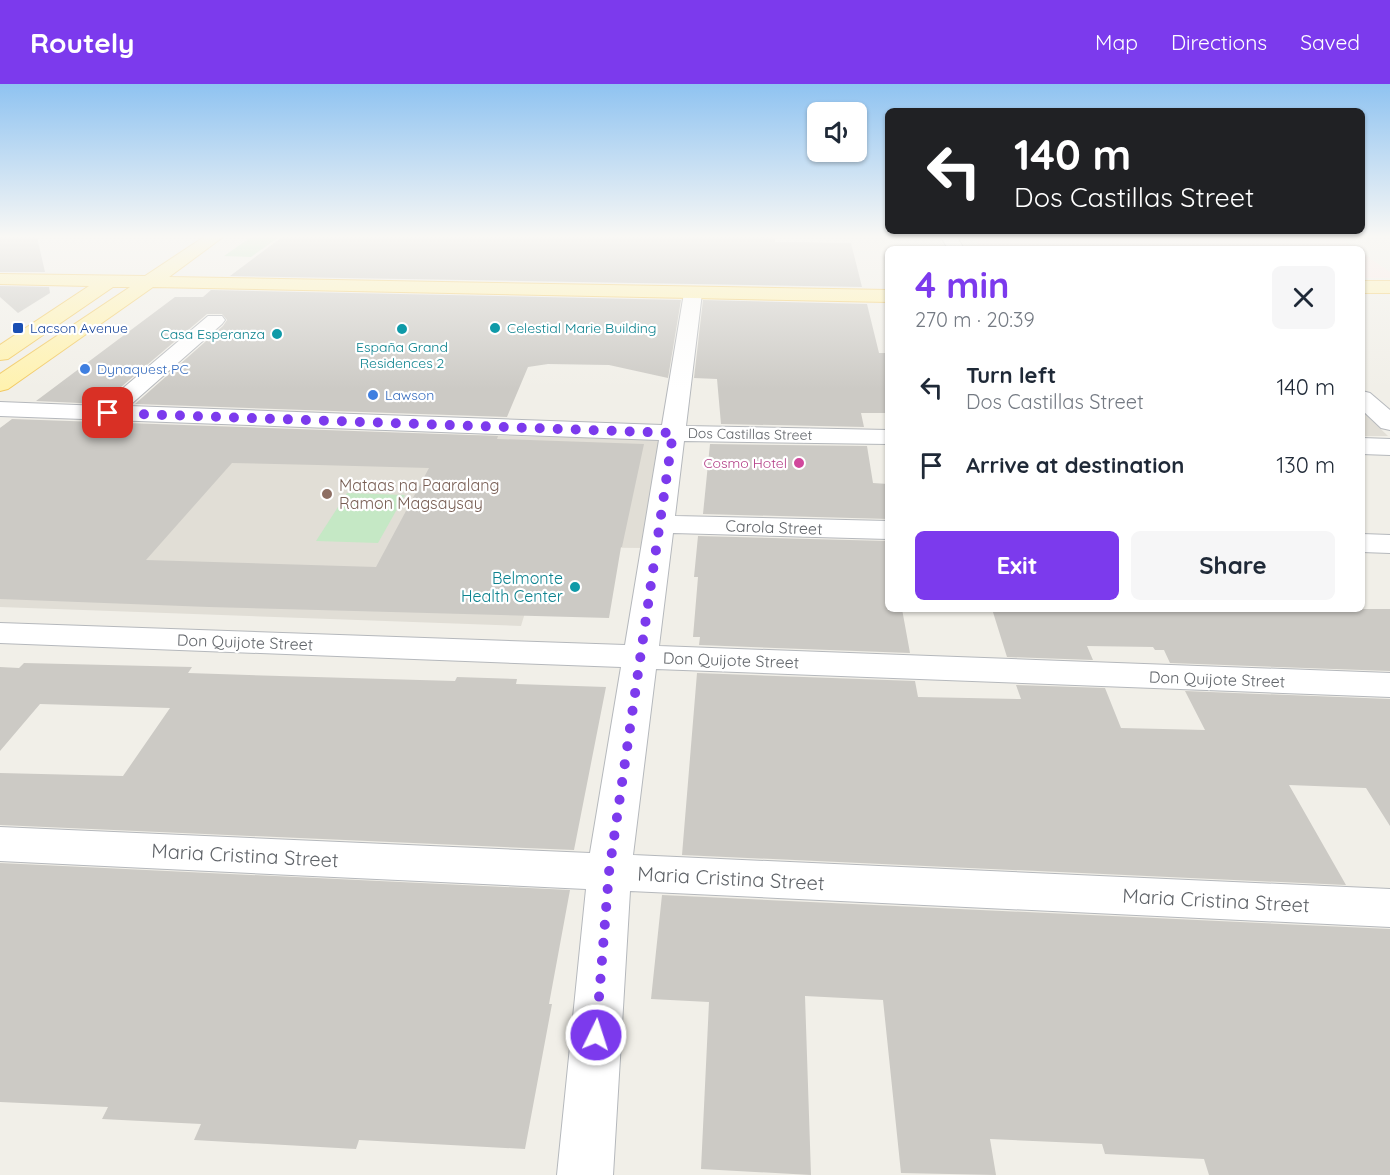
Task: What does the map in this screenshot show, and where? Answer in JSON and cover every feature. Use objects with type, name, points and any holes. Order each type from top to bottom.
[{"type":"main road","points":[[0,354],[99,288]]},
{"type":"main road","points":[[0,384],[142,288]]},
{"type":"main road","points":[[442,288],[885,296]]},
{"type":"main road","points":[[1365,304],[1390,304]]},
{"type":"street","points":[[585,1175],[609,872],[693,293]]},
{"type":"street","points":[[108,413],[215,320]]},
{"type":"street","points":[[1365,401],[1390,423]]},
{"type":"street","name":"Dos Castillas Street","points":[[0,409],[673,433],[885,437]]},
{"type":"street","points":[[1365,446],[1390,447]]},
{"type":"street","name":"Carola Street","points":[[659,524],[885,530]]},
{"type":"street","points":[[1365,543],[1390,544]]},
{"type":"street","name":"Don Quijote Street","points":[[0,633],[1390,685]]},
{"type":"street","name":"Maria Cristina Street","points":[[0,844],[1390,908]]},
{"type":"shaded area","points":[[1365,414],[1388,436],[1365,436]]},
{"type":"shaded area","name":"Mataas na Paaralang Ramon Magsaysay","points":[[8,423],[663,440],[643,548],[545,547],[521,626],[0,607],[0,428]]},
{"type":"green space","points":[[347,493],[405,495],[378,543],[316,541]]},
{"type":"building","points":[[0,288],[49,288],[50,293],[18,313],[0,297]]},
{"type":"building","points":[[211,290],[681,300],[668,378],[609,365],[548,364],[528,367],[507,417],[135,404],[223,326],[227,320],[222,314],[207,314],[101,404],[36,401],[175,297],[203,297]]},
{"type":"building","points":[[703,300],[867,304],[879,353],[885,353],[885,413],[861,413],[864,427],[721,424],[717,379],[694,378]]},
{"type":"building","name":"Mataas na Paaralang Ramon Magsaysay","points":[[12,419],[498,436],[497,439],[644,444],[621,547],[609,618],[0,599],[0,428]],"holes":[[[232,463],[429,468],[376,567],[146,560]]]},
{"type":"building","points":[[710,444],[867,446],[873,483],[885,484],[885,519],[703,514]]},
{"type":"building","points":[[698,536],[885,541],[885,612],[903,612],[910,653],[699,645],[700,637],[693,637],[698,577],[694,577]]},
{"type":"building","points":[[1365,609],[1390,609],[1390,671],[1170,663],[1164,650],[1155,650],[1153,647],[1087,646],[1093,660],[1007,657],[993,612],[1365,612]]},
{"type":"building","points":[[24,663],[192,667],[188,673],[280,676],[455,681],[457,677],[517,679],[516,684],[606,687],[574,850],[0,825],[0,773],[123,776],[170,708],[40,704],[0,751],[0,667],[19,668]]},
{"type":"building","points":[[697,673],[915,681],[918,697],[1021,699],[1016,685],[1105,688],[1121,728],[1205,730],[1185,691],[1390,699],[1390,826],[1366,788],[1289,785],[1346,885],[682,855]]},
{"type":"building","points":[[0,863],[570,890],[525,1149],[359,1140],[356,1149],[194,1140],[201,1124],[102,1119],[108,1107],[0,1102]]},
{"type":"building","points":[[662,895],[1390,929],[1390,1175],[1209,1175],[1204,1159],[1105,1154],[1102,1144],[990,1139],[996,1175],[901,1173],[883,1000],[805,996],[811,1175],[701,1169],[709,1002],[651,999]]},
{"type":"place","name":"Lacson Avenue","points":[[18,328]]},
{"type":"place","name":"Celestial Marie Building","points":[[495,328]]},
{"type":"place","name":"España Grand Residences 2","points":[[402,329]]},
{"type":"place","name":"Casa Esperanza","points":[[277,334]]},
{"type":"place","name":"Dynaquest PC","points":[[85,369]]},
{"type":"place","name":"Lawson","points":[[373,395]]},
{"type":"place","name":"Cosmo Hotel","points":[[799,463]]},
{"type":"place","name":"Mataas na Paaralang Ramon Magsaysay","points":[[327,494]]},
{"type":"place","name":"Belmonte Health Center","points":[[575,587]]},
{"type":"route","points":[[108,413],[673,433],[609,872],[596,1035]]}]
